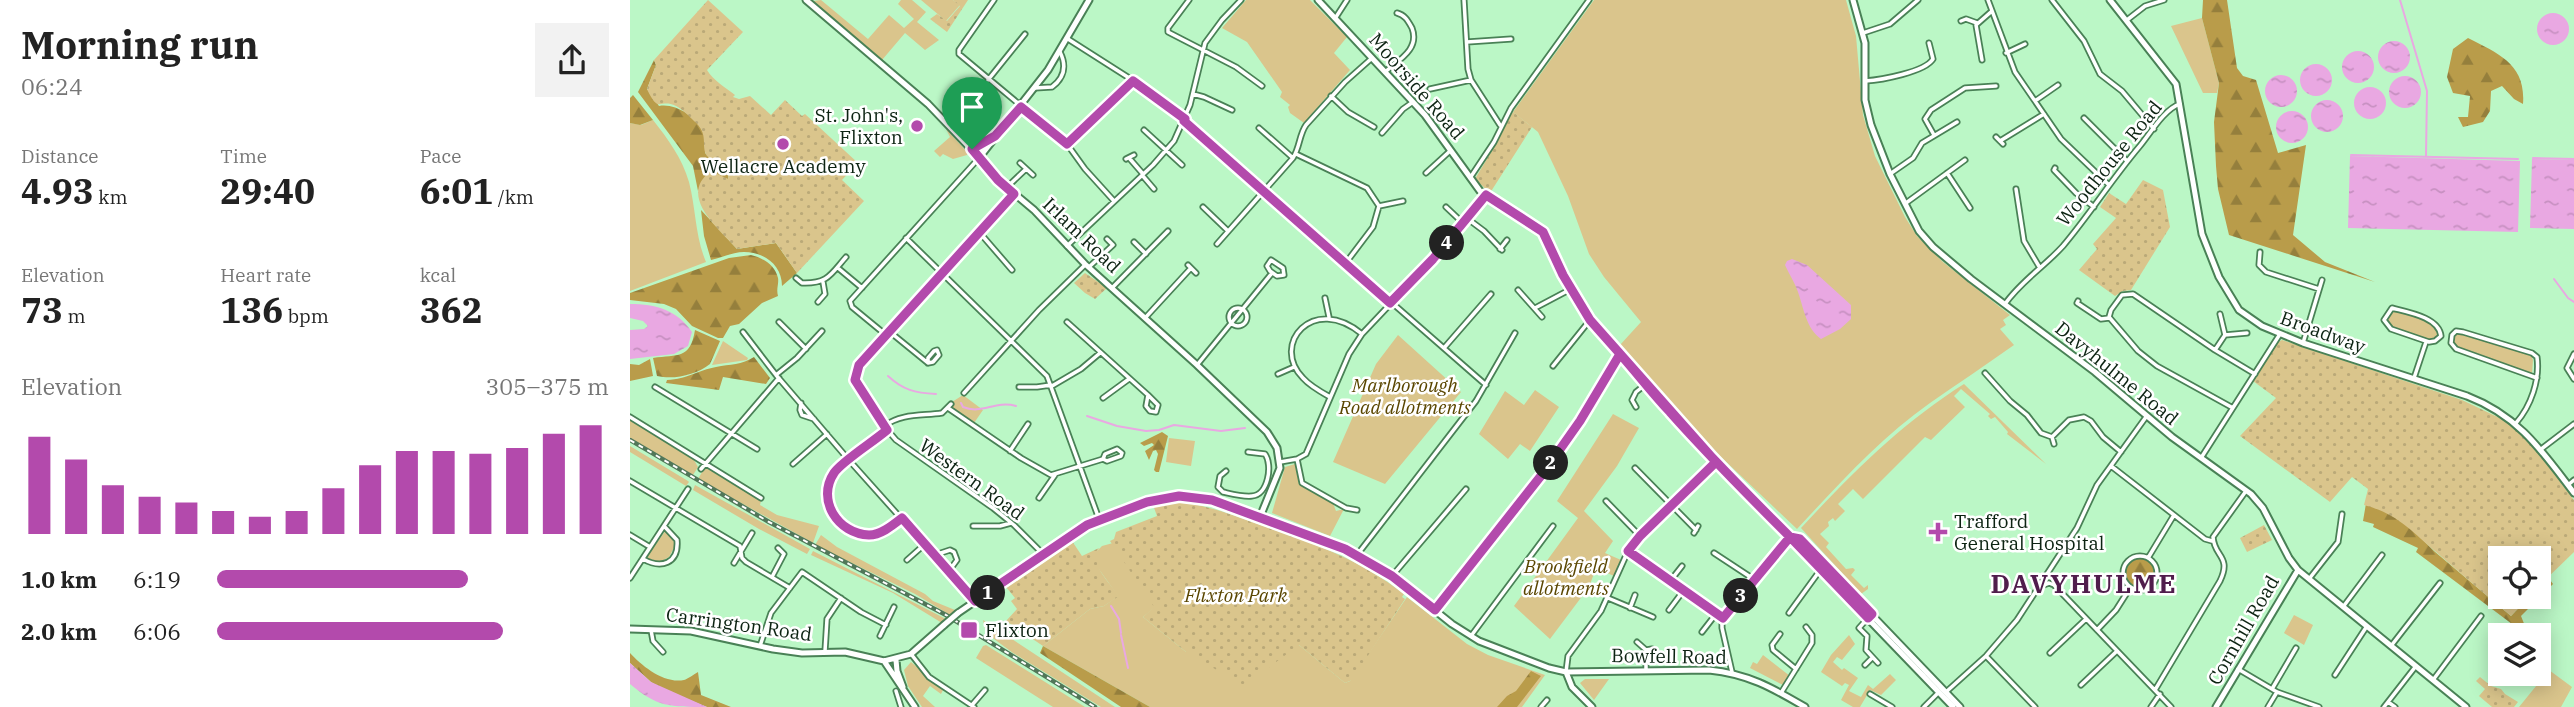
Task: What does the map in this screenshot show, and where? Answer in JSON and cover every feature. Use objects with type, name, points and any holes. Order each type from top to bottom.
[{"type":"street","name":"Irlam Road","points":[[806,0],[913,90],[972,149],[1006,188],[1034,210],[1087,266],[1146,317],[1267,432],[1277,448],[1280,462]]},
{"type":"street","points":[[994,0],[959,54],[1067,144],[1114,201]]},
{"type":"street","points":[[928,363],[849,304],[1021,107],[1060,52],[1089,0]]},
{"type":"street","points":[[1189,0],[1168,28],[1168,32],[1246,73],[1262,86]]},
{"type":"street","points":[[1067,246],[1167,150],[1185,120],[1202,51],[1222,20],[1241,0]]},
{"type":"street","name":"Moorside Road","points":[[1318,0],[1434,125],[1470,178],[1486,195],[1543,232],[1571,289],[1590,320],[1716,462],[1823,567],[1953,707]]},
{"type":"street","points":[[1336,18],[1347,0]]},
{"type":"street","points":[[1464,0],[1471,80],[1501,126]]},
{"type":"street","points":[[1470,178],[1520,95],[1589,0]]},
{"type":"street","name":"Davyhulme Road","points":[[1853,0],[1866,51],[1867,111],[1889,174],[1919,231],[1933,247],[2004,306],[2103,378],[2147,417],[2246,491],[2263,508],[2298,570],[2466,707]]},
{"type":"street","points":[[1863,33],[1890,24],[1918,0]]},
{"type":"street","points":[[1988,0],[2012,67],[2066,144],[2109,185]]},
{"type":"street","points":[[2052,0],[2086,44],[2100,74],[2122,91],[2154,129]]},
{"type":"street","name":"Woodhouse Road","points":[[2004,306],[2017,289],[2061,248],[2127,161],[2174,106],[2180,104],[2175,84],[2110,0]]},
{"type":"street","points":[[2126,20],[2145,6],[2164,0]]},
{"type":"street","points":[[1982,60],[1976,33],[1977,23],[1992,11]]},
{"type":"street","points":[[1385,72],[1410,51],[1414,41],[1405,16],[1397,13]]},
{"type":"street","points":[[1961,20],[1977,23]]},
{"type":"street","points":[[988,80],[1025,34]]},
{"type":"street","points":[[1467,41],[1511,38]]},
{"type":"street","points":[[1068,39],[1133,81],[1185,120],[1345,264],[1486,385]]},
{"type":"street","points":[[1865,81],[1892,77],[1931,63],[1933,58],[1929,43]]},
{"type":"street","points":[[2006,53],[2025,44]]},
{"type":"street","points":[[1035,88],[1052,87],[1060,79],[1065,64],[1060,52]]},
{"type":"street","points":[[1217,244],[1294,156],[1303,130],[1331,96],[1372,58]]},
{"type":"street","points":[[1430,89],[1471,80]]},
{"type":"street","points":[[1067,144],[1133,81]]},
{"type":"street","points":[[2035,101],[2058,85]]},
{"type":"street","points":[[1934,135],[1925,119],[1928,113],[1965,88],[1992,88]]},
{"type":"street","points":[[1192,94],[1232,110]]},
{"type":"street","points":[[1331,96],[1348,113],[1374,127]]},
{"type":"street","points":[[1389,135],[1383,132],[1403,109],[1413,102]]},
{"type":"street","name":"Broadway","points":[[2180,104],[2199,223],[2211,259],[2239,310],[2253,321],[2303,343],[2479,401],[2516,423],[2574,493]]},
{"type":"street","points":[[1996,137],[2001,143],[2044,114]]},
{"type":"street","points":[[2084,118],[2127,161]]},
{"type":"street","points":[[1889,174],[1910,161],[1922,143],[1957,122]]},
{"type":"street","points":[[1259,128],[1294,156],[1367,188],[1379,206],[1373,227],[1345,264]]},
{"type":"street","points":[[1144,130],[1182,165]]},
{"type":"street","points":[[972,149],[995,136]]},
{"type":"street","points":[[1426,173],[1451,150]]},
{"type":"street","points":[[1135,155],[1128,159],[1154,189]]},
{"type":"street","points":[[1904,204],[1965,160]]},
{"type":"street","points":[[1020,163],[1033,175]]},
{"type":"street","points":[[2055,168],[2073,191],[2094,207]]},
{"type":"street","points":[[1006,188],[1026,169]]},
{"type":"street","points":[[1947,173],[1970,208]]},
{"type":"street","points":[[2016,189],[2024,241],[2040,268]]},
{"type":"street","points":[[888,334],[1014,194]]},
{"type":"street","points":[[1260,517],[1277,481],[1280,462],[1297,459],[1308,451],[1349,354],[1362,334],[1464,224],[1486,195]]},
{"type":"street","points":[[1379,206],[1403,201]]},
{"type":"street","points":[[1203,207],[1228,231]]},
{"type":"street","points":[[1446,207],[1464,224]]},
{"type":"street","points":[[1468,219],[1501,249],[1507,240]]},
{"type":"street","points":[[1114,288],[1167,231]]},
{"type":"street","points":[[979,233],[1012,270]]},
{"type":"street","points":[[1157,233],[1161,237]]},
{"type":"street","points":[[906,238],[1043,370],[1051,385],[1098,519]]},
{"type":"street","points":[[964,393],[1012,340],[1087,266],[1113,245],[1107,239]]},
{"type":"street","points":[[1133,242],[1146,254]]},
{"type":"street","points":[[2253,254],[2260,254],[2259,265],[2266,272],[2319,289]]},
{"type":"street","points":[[796,278],[802,284],[823,282],[846,257]]},
{"type":"street","points":[[1271,260],[1283,268],[1285,273],[1280,276],[1272,273],[1267,266],[1271,260]]},
{"type":"street","points":[[1146,317],[1190,267],[1196,273]]},
{"type":"street","points":[[838,268],[862,288]]},
{"type":"street","points":[[1198,365],[1245,310],[1272,273]]},
{"type":"street","points":[[2303,343],[2322,280]]},
{"type":"street","points":[[818,302],[825,295],[823,282]]},
{"type":"street","points":[[1535,308],[1571,289]]},
{"type":"street","points":[[1518,290],[1542,317]]},
{"type":"street","points":[[1444,348],[1491,294]]},
{"type":"street","points":[[2233,408],[2157,366],[2138,351],[2109,317],[2110,310],[2119,297],[2133,294],[2255,374]]},
{"type":"street","points":[[1325,298],[1329,318]]},
{"type":"street","points":[[2078,301],[2077,303],[2101,319],[2109,317]]},
{"type":"street","points":[[2441,334],[2435,341],[2426,341],[2388,327],[2384,320],[2388,310],[2394,308],[2432,321],[2441,334],[2449,336],[2456,349],[2537,378]]},
{"type":"street","points":[[2220,314],[2225,335]]},
{"type":"street","points":[[1331,397],[1307,382],[1294,367],[1292,351],[1298,332],[1312,320],[1329,318],[1362,334]]},
{"type":"street","points":[[1553,366],[1590,320]]},
{"type":"street","points":[[1067,322],[1100,353],[1148,395],[1158,405],[1156,412],[1150,411],[1146,406],[1148,395]]},
{"type":"street","points":[[778,330],[780,324],[806,349]]},
{"type":"street","points":[[701,469],[777,376],[822,331]]},
{"type":"street","points":[[2441,334],[2449,336],[2456,331],[2463,332],[2535,355],[2538,361],[2537,378],[2526,408],[2516,423]]},
{"type":"street","points":[[743,332],[801,403],[800,410],[803,415],[814,419],[975,601]]},
{"type":"street","points":[[1356,555],[1464,417],[1486,385],[1515,332]]},
{"type":"street","points":[[2225,335],[2247,333]]},
{"type":"street","name":"Western Road","points":[[888,334],[858,366],[855,379],[885,428],[917,457],[1011,523],[1043,554]]},
{"type":"street","points":[[2201,458],[2280,334]]},
{"type":"street","points":[[2215,350],[2225,335]]},
{"type":"street","points":[[2413,380],[2426,341]]},
{"type":"street","points":[[1019,387],[1051,385],[1081,369],[1100,353]]},
{"type":"street","points":[[1435,610],[1537,482],[1580,421],[1620,354]]},
{"type":"street","points":[[2574,354],[2567,368],[2574,379]]},
{"type":"street","points":[[1278,374],[1294,367]]},
{"type":"street","points":[[1985,373],[2041,433],[2052,437]]},
{"type":"street","points":[[1103,398],[1129,379]]},
{"type":"street","points":[[1636,407],[1633,396],[1646,384]]},
{"type":"street","points":[[655,387],[757,449]]},
{"type":"street","points":[[902,518],[879,533],[867,535],[855,531],[837,519],[827,502],[832,476],[891,420],[942,413],[950,406],[1010,451],[1055,475]]},
{"type":"street","points":[[630,417],[761,498]]},
{"type":"street","points":[[2052,437],[2069,420],[2084,417],[2091,421],[2103,438],[2121,452]]},
{"type":"street","points":[[1924,707],[1940,690],[1986,656],[2017,620],[2075,531],[2095,489],[2147,417]]},
{"type":"street","points":[[1010,451],[1028,424]]},
{"type":"street","points":[[2540,450],[2574,424]]},
{"type":"street","points":[[793,464],[827,434]]},
{"type":"street","points":[[2052,437],[2054,444]]},
{"type":"street","points":[[1038,498],[1055,475],[1103,458],[1105,454],[1117,450],[1122,453],[1120,457],[1107,461],[1103,458]]},
{"type":"street","points":[[1226,471],[1220,476],[1219,490],[1253,497],[1259,494],[1270,469],[1269,460],[1265,454],[1248,452]]},
{"type":"street","points":[[1297,459],[1302,483],[1346,508],[1357,510]]},
{"type":"street","points":[[1592,707],[1572,687],[1566,672],[1568,656],[1608,598],[1628,551],[1716,462]]},
{"type":"street","points":[[2111,467],[2205,539],[2212,541],[2223,558],[2223,575],[2156,689]]},
{"type":"street","points":[[1635,468],[1696,530]]},
{"type":"street","points":[[2568,485],[2574,480]]},
{"type":"street","points":[[630,481],[740,546],[742,558],[746,562],[790,588]]},
{"type":"street","points":[[630,578],[688,489]]},
{"type":"street","points":[[1392,576],[1466,489]]},
{"type":"street","points":[[2212,541],[2214,533],[2246,491]]},
{"type":"street","points":[[1234,508],[1237,495]]},
{"type":"street","name":"Carrington Road","points":[[630,628],[691,631],[792,652],[845,652],[884,661],[896,660],[911,654],[958,613],[1098,519],[1147,502],[1171,497],[1196,497],[1234,508]]},
{"type":"street","points":[[1606,501],[1640,536]]},
{"type":"street","name":"Bowfell Road","points":[[1234,508],[1356,555],[1392,576],[1471,636],[1501,651],[1549,668],[1566,672],[1732,672],[1755,679],[1805,707]]},
{"type":"street","points":[[2309,579],[2338,542],[2343,513]]},
{"type":"street","points":[[2148,558],[2174,515]]},
{"type":"street","points":[[973,526],[1000,526],[1011,523]]},
{"type":"street","points":[[643,559],[655,565],[662,565],[673,557],[677,540],[664,526]]},
{"type":"street","points":[[1471,636],[1553,526]]},
{"type":"street","points":[[734,564],[752,533]]},
{"type":"street","points":[[630,535],[650,547]]},
{"type":"street","points":[[1732,672],[1722,628],[1723,618],[1790,537]]},
{"type":"street","points":[[907,560],[925,544]]},
{"type":"street","points":[[772,577],[784,554],[778,548]]},
{"type":"street","points":[[935,555],[941,551],[954,552],[957,560],[949,571]]},
{"type":"street","points":[[1628,551],[1723,618]]},
{"type":"street","points":[[1714,553],[1755,580]]},
{"type":"street","points":[[2343,607],[2382,555]]},
{"type":"street","points":[[2136,556],[2148,558],[2157,570],[2156,580],[2144,590],[2130,588],[2123,578],[2123,567],[2136,556]]},
{"type":"street","points":[[1671,580],[1682,566]]},
{"type":"street","points":[[1789,613],[1823,567]]},
{"type":"street","name":"Cornhill Road","points":[[2216,707],[2298,570]]},
{"type":"street","points":[[760,646],[771,613],[802,572],[886,625]]},
{"type":"street","points":[[2038,588],[2046,583],[2054,585],[2171,707]]},
{"type":"street","points":[[2391,646],[2440,583]]},
{"type":"street","points":[[2097,630],[2116,610],[2130,588]]},
{"type":"street","points":[[1669,610],[1684,590]]},
{"type":"street","points":[[1630,608],[1635,595]]},
{"type":"street","points":[[825,652],[827,619],[841,598]]},
{"type":"street","points":[[1608,598],[1653,617]]},
{"type":"street","points":[[880,636],[894,607]]},
{"type":"street","points":[[1702,632],[1716,614]]},
{"type":"street","points":[[1870,616],[1859,628],[1867,636],[1866,650],[1878,663]]},
{"type":"street","points":[[2432,680],[2481,616]]},
{"type":"street","points":[[2050,653],[2086,619]]},
{"type":"street","points":[[2335,675],[2367,626]]},
{"type":"street","points":[[651,628],[653,641],[663,652]]},
{"type":"street","points":[[1806,630],[1812,643]]},
{"type":"street","points":[[1780,634],[1772,645],[1773,650],[1796,669]]},
{"type":"street","points":[[1637,642],[1646,650],[1646,670]]},
{"type":"street","points":[[1812,643],[1818,643]]},
{"type":"street","points":[[1781,693],[1812,643]]},
{"type":"street","points":[[2268,707],[2296,648]]},
{"type":"street","points":[[1646,650],[1652,649]]},
{"type":"street","points":[[2081,685],[2117,651]]},
{"type":"street","points":[[911,654],[925,674],[973,706],[985,690]]},
{"type":"street","points":[[1986,656],[2035,707]]},
{"type":"street","points":[[1865,665],[1872,658]]},
{"type":"street","points":[[896,660],[897,671],[907,695]]},
{"type":"street","points":[[884,661],[915,707]]},
{"type":"street","points":[[2384,707],[2416,666]]},
{"type":"street","points":[[2238,669],[2274,690],[2319,707]]},
{"type":"street","name":"Moorside Road","points":[[1940,690],[1961,707]]},
{"type":"street","points":[[896,691],[900,705]]},
{"type":"street","points":[[1870,694],[1892,707]]},
{"type":"street","points":[[2151,707],[2160,694]]},
{"type":"street","points":[[900,705],[907,695]]},
{"type":"street","points":[[1541,707],[1546,700]]},
{"type":"street","points":[[2388,702],[2395,707]]},
{"type":"green space","points":[[708,0],[743,32],[707,70],[713,77],[735,95],[733,97],[739,99],[750,96],[771,115],[785,100],[802,116],[805,114],[858,163],[842,180],[864,201],[797,273],[776,243],[737,249],[712,222],[704,212],[698,191],[711,171],[728,179],[729,172],[707,156],[699,126],[676,106],[654,102],[647,89],[656,65],[654,60]]},
{"type":"green space","points":[[821,0],[868,39],[889,15],[904,28],[914,19],[898,4],[901,0],[912,0],[926,12],[917,22],[939,40],[925,50],[905,33],[882,60],[813,1]]},
{"type":"green space","points":[[921,0],[953,0],[960,5],[946,21]]},
{"type":"green space","points":[[953,0],[968,0],[947,32],[930,19],[937,14],[947,21],[960,6]]},
{"type":"green space","points":[[1246,0],[1310,0],[1347,37],[1334,53],[1350,70],[1304,123],[1290,113],[1290,105],[1280,97],[1282,92],[1247,42],[1222,28]]},
{"type":"green space","points":[[1594,0],[1846,0],[1856,36],[1863,115],[1875,156],[1905,217],[1917,236],[1943,262],[2010,315],[2003,320],[2006,325],[2000,329],[2014,345],[1894,431],[1797,529],[1702,439],[1620,345],[1641,322],[1589,254],[1568,196],[1538,132],[1513,112]]},
{"type":"green space","points":[[2203,0],[2227,0],[2237,68],[2243,76],[2256,80],[2278,153],[2306,145],[2293,235],[2325,262],[2375,282],[2229,235],[2218,189],[2216,166],[2214,122],[2219,83],[2202,18]]},
{"type":"green space","points":[[2202,18],[2219,83],[2217,93],[2203,93],[2171,26]]},
{"type":"green space","points":[[2468,38],[2500,55],[2515,70],[2523,90],[2523,104],[2502,86],[2491,91],[2490,111],[2483,122],[2463,127],[2458,117],[2468,117],[2470,96],[2453,93],[2447,77],[2453,49]]},
{"type":"green space","points":[[654,60],[656,65],[647,89],[659,106],[678,109],[695,120],[704,135],[705,153],[729,172],[728,179],[706,175],[698,191],[693,166],[638,92]]},
{"type":"green space","points":[[633,95],[653,120],[640,125],[630,123],[630,98]]},
{"type":"green space","points":[[1513,112],[1532,127],[1490,193],[1475,179],[1497,142],[1502,127]]},
{"type":"green space","points":[[653,120],[674,149],[686,173],[706,262],[630,291],[630,123],[641,125]]},
{"type":"green space","points":[[946,129],[967,155],[953,159],[943,154],[940,157],[934,151],[950,137]]},
{"type":"green space","points":[[2143,180],[2163,190],[2170,227],[2131,290],[2115,296],[2079,270],[2097,249],[2093,244],[2116,218],[2100,207],[2109,193],[2126,204]]},
{"type":"green space","points":[[701,210],[737,249],[776,243],[797,273],[782,286],[775,266],[758,254],[740,252],[711,260],[704,236]]},
{"type":"green space","points":[[751,255],[764,260],[774,269],[778,278],[778,296],[762,303],[739,324],[730,326],[723,338],[692,326],[676,309],[664,304],[630,300],[630,293],[729,258]]},
{"type":"green space","points":[[1085,273],[1107,288],[1095,299],[1074,283]]},
{"type":"green space","points":[[2393,310],[2430,322],[2438,329],[2437,337],[2428,340],[2391,327],[2387,320]]},
{"type":"green space","points":[[695,330],[720,341],[710,364],[685,376],[657,376],[653,358],[682,354],[690,346]]},
{"type":"green space","points":[[2457,332],[2531,355],[2532,374],[2455,347],[2453,336]]},
{"type":"green space","name":"Marlborough Road allotments","points":[[1398,335],[1461,392],[1385,484],[1333,462],[1376,364]]},
{"type":"green space","points":[[2282,340],[2462,400],[2508,422],[2533,446],[2574,500],[2574,552],[2551,574],[2551,546],[2488,546],[2488,596],[2403,524],[2386,513],[2364,505],[2368,489],[2352,477],[2330,502],[2240,436],[2276,398],[2253,381],[2278,342]]},
{"type":"green space","points":[[723,341],[748,358],[747,360],[712,365]]},
{"type":"green space","points":[[754,357],[770,378],[766,384],[723,377],[719,390],[666,383],[667,380],[740,363]]},
{"type":"green space","points":[[650,359],[653,376],[630,381],[630,364],[639,365]]},
{"type":"green space","points":[[1964,384],[2046,464],[2007,434],[1995,417],[1991,419],[1988,416],[1990,414],[1961,389],[1954,396],[1965,407],[1931,440],[1925,437],[1863,499],[1853,489],[1838,504],[1845,511],[1835,521],[1833,518],[1828,522],[1829,526],[1820,534],[1829,543],[1826,547],[1846,569],[1855,570],[1851,575],[1864,588],[1868,585],[1868,589],[1861,594],[1801,528],[1898,432]]},
{"type":"green space","points":[[1535,390],[1559,407],[1530,451],[1520,444],[1508,459],[1479,434],[1505,391],[1524,405]]},
{"type":"green space","points":[[963,395],[983,410],[974,423],[951,408],[952,402]]},
{"type":"green space","name":"Brookfield allotments","points":[[1613,414],[1639,428],[1617,466],[1584,511],[1613,541],[1605,553],[1621,560],[1614,576],[1596,568],[1589,587],[1550,639],[1514,606],[1578,518],[1557,501]]},
{"type":"green space","points":[[630,420],[694,460],[698,467],[693,475],[630,438]]},
{"type":"green space","points":[[1162,432],[1168,436],[1159,472],[1156,472],[1156,450],[1149,460],[1145,451],[1154,445],[1152,443],[1144,446],[1140,443]]},
{"type":"green space","points":[[1169,438],[1195,441],[1191,466],[1166,462]]},
{"type":"green space","points":[[630,446],[689,482],[686,486],[630,452]]},
{"type":"green space","points":[[1295,464],[1299,484],[1333,503],[1336,511],[1344,509],[1330,536],[1272,513],[1285,467]]},
{"type":"green space","points":[[705,467],[761,501],[760,505],[777,515],[819,526],[813,543],[698,479]]},
{"type":"green space","points":[[695,485],[810,549],[807,554],[759,529],[693,490]]},
{"type":"green space","points":[[2369,486],[2434,551],[2488,597],[2488,606],[2416,552],[2418,548],[2373,527],[2374,524],[2363,521]]},
{"type":"green space","name":"Flixton Park","points":[[1180,502],[1219,511],[1316,545],[1369,570],[1404,594],[1402,597],[1405,599],[1352,680],[1345,683],[1299,645],[1244,686],[1186,652],[1143,617],[1154,607],[1110,541],[1114,539],[1116,532],[1157,516],[1153,505]]},
{"type":"green space","points":[[2264,525],[2272,540],[2247,552],[2240,538]]},
{"type":"green space","points":[[666,530],[673,538],[675,546],[669,557],[660,562],[646,558]]},
{"type":"green space","points":[[821,535],[837,547],[925,594],[933,601],[955,610],[950,615],[915,594],[815,545]]},
{"type":"green space","points":[[1070,538],[1082,556],[1099,548],[1098,567],[1119,596],[1104,606],[1090,609],[1043,646],[1006,621],[1017,609],[1011,601],[1015,598],[1006,587]]},
{"type":"green space","points":[[1113,543],[1155,607],[1143,617],[1186,652],[1299,645],[1345,683],[1350,681],[1407,597],[1467,644],[1488,655],[1545,675],[1522,707],[1150,707],[1043,646],[1090,609],[1104,606],[1118,596],[1096,565],[1096,552],[1102,546]]},
{"type":"green space","points":[[813,551],[946,619],[942,623],[893,593],[811,555]]},
{"type":"green space","points":[[2139,558],[2149,563],[2154,573],[2149,583],[2139,588],[2129,583],[2124,573],[2129,563]]},
{"type":"green space","points":[[2492,609],[2503,609],[2511,616],[2518,609],[2528,609],[2521,616],[2524,623],[2511,623]]},
{"type":"green space","points":[[2503,609],[2518,609],[2511,616]]},
{"type":"green space","points":[[2294,615],[2313,625],[2304,645],[2284,633]]},
{"type":"green space","points":[[983,620],[1115,707],[1101,707],[1013,653],[986,633]]},
{"type":"green space","points":[[1849,635],[1855,644],[1842,660],[1837,657],[1833,662],[1858,678],[1849,691],[1861,697],[1868,685],[1873,689],[1890,674],[1896,680],[1881,695],[1870,690],[1860,707],[1853,707],[1841,700],[1849,685],[1845,683],[1842,686],[1821,672],[1831,655]]},
{"type":"green space","points":[[986,645],[1085,707],[1053,707],[976,658]]},
{"type":"green space","points":[[1043,646],[1150,707],[1121,707],[1040,653]]},
{"type":"green space","points":[[630,653],[661,677],[684,680],[698,672],[701,695],[731,707],[707,707],[664,690],[630,663]]},
{"type":"green space","points":[[1763,655],[1790,676],[1783,685],[1750,668],[1753,662],[1757,664]]},
{"type":"green space","points":[[911,662],[943,690],[941,694],[930,686],[923,696],[935,707],[922,707],[908,686],[904,670]]},
{"type":"green space","points":[[1531,671],[1541,676],[1517,707],[1497,707],[1516,691]]},
{"type":"green space","points":[[2551,671],[2572,687],[2561,707],[2519,707],[2536,686],[2551,686]]},
{"type":"green space","points":[[2480,677],[2488,686],[2501,689],[2518,702],[2514,707],[2492,707],[2479,696],[2485,689],[2476,681]]},
{"type":"green space","points":[[1585,679],[1609,679],[1594,700],[1580,683]]},
{"type":"water","points":[[2553,13],[2564,18],[2569,29],[2564,40],[2553,45],[2542,40],[2537,29],[2542,18]]},
{"type":"water","points":[[2394,41],[2405,46],[2410,57],[2405,68],[2394,73],[2383,68],[2378,57],[2383,46]]},
{"type":"water","points":[[2358,51],[2369,56],[2374,67],[2369,78],[2358,83],[2347,78],[2342,67],[2347,56]]},
{"type":"water","points":[[2316,64],[2327,69],[2332,80],[2327,91],[2316,96],[2305,91],[2300,80],[2305,69]]},
{"type":"water","points":[[2281,75],[2292,80],[2297,91],[2292,102],[2281,107],[2270,102],[2265,91],[2270,80]]},
{"type":"water","points":[[2405,76],[2416,81],[2421,92],[2416,103],[2405,108],[2394,103],[2389,92],[2394,81]]},
{"type":"water","points":[[2370,87],[2381,92],[2386,103],[2381,114],[2370,119],[2359,114],[2354,103],[2359,92]]},
{"type":"water","points":[[2327,100],[2338,105],[2343,116],[2338,127],[2327,132],[2316,127],[2311,116],[2316,105]]},
{"type":"water","points":[[2292,111],[2303,116],[2308,127],[2303,138],[2292,143],[2281,138],[2276,127],[2281,116]]},
{"type":"water","points":[[2350,156],[2520,161],[2518,232],[2348,228]]},
{"type":"water","points":[[2532,159],[2574,160],[2574,229],[2530,228]]},
{"type":"water","points":[[1792,259],[1807,265],[1851,305],[1851,319],[1840,329],[1821,339],[1809,324],[1785,265]]},
{"type":"water","points":[[630,304],[657,307],[680,318],[692,332],[688,346],[674,354],[630,359],[630,330],[648,326],[643,321],[630,318]]},
{"type":"water","points":[[630,663],[651,682],[707,707],[673,706],[648,697],[630,684]]},
{"type":"waterway","points":[[2400,0],[2427,91],[2426,156]]},
{"type":"waterway","points":[[2351,155],[2518,159]]},
{"type":"waterway","points":[[2533,158],[2574,159]]},
{"type":"waterway","points":[[2554,279],[2574,302]]},
{"type":"waterway","points":[[888,376],[910,390],[936,394]]},
{"type":"waterway","points":[[961,403],[963,407],[970,409],[1016,406]]},
{"type":"waterway","points":[[1087,416],[1117,426],[1146,431],[1174,425],[1221,431],[1245,428]]},
{"type":"waterway","points":[[1111,606],[1119,619],[1121,633]]},
{"type":"waterway","points":[[1121,635],[1128,668]]},
{"type":"railway","points":[[630,440],[769,522],[946,615],[1095,707]]},
{"type":"place","name":"St. John's, Flixton","points":[[917,126]]},
{"type":"place","name":"Wellacre Academy","points":[[783,144]]},
{"type":"place","name":"Trafford General Hospital","points":[[1938,532]]},
{"type":"place","name":"Flixton","points":[[969,630]]},
{"type":"district","name":"DAVYHULME","points":[[2084,584]]},
{"type":"route","points":[[972,149],[995,136],[1021,107],[1067,144],[1133,81],[1185,119],[1184,121],[1390,303],[1433,259],[1486,195],[1543,232],[1563,275],[1590,320],[1632,366],[1657,398],[1670,413],[1681,424],[1716,462],[1628,551],[1723,618],[1790,537],[1868,618],[1872,614],[1800,539],[1790,537],[1716,462],[1670,413],[1632,366],[1620,354],[1580,421],[1524,501],[1435,610],[1392,576],[1345,549],[1212,500],[1179,496],[1147,502],[1087,525],[975,601],[902,518],[879,533],[867,535],[855,531],[832,515],[827,502],[835,471],[887,430],[855,380],[859,365],[1014,194],[998,180],[972,149]]}]
